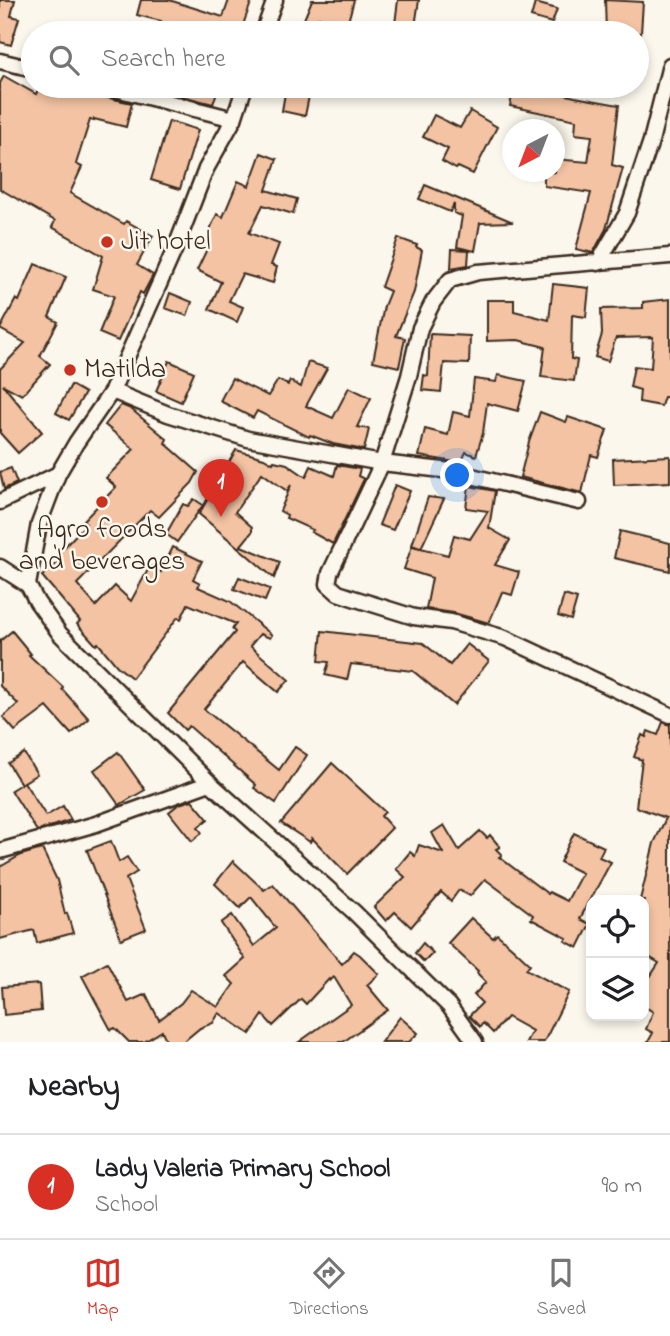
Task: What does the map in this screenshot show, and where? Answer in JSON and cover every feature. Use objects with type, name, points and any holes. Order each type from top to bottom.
[{"type":"street","points":[[267,21],[275,0]]},
{"type":"street","points":[[0,61],[21,66]]},
{"type":"street","points":[[598,263],[627,213],[651,141],[670,65]]},
{"type":"street","points":[[151,98],[234,119]]},
{"type":"street","points":[[28,585],[39,524],[58,474],[112,391],[177,244],[206,169],[234,119],[241,98]]},
{"type":"street","points":[[670,256],[478,272],[450,280],[433,302],[420,328],[409,376],[382,463],[330,573],[328,584],[338,593],[414,617],[451,622],[505,638],[670,715]]},
{"type":"street","points":[[112,391],[168,414],[248,439],[382,463],[451,471],[579,502]]},
{"type":"street","points":[[0,502],[58,474]]},
{"type":"street","points":[[0,567],[28,585],[60,634],[210,783],[354,912],[449,1006],[475,1042]]},
{"type":"street","points":[[0,851],[96,824],[210,783]]},
{"type":"building","points":[[0,0],[15,0],[11,16],[19,18],[11,45],[0,42]]},
{"type":"building","points":[[141,0],[169,0],[223,17],[229,0],[252,0],[244,21],[161,21],[137,15]]},
{"type":"building","points":[[312,0],[354,0],[348,21],[319,18],[318,21],[303,21]]},
{"type":"building","points":[[398,0],[419,0],[416,21],[395,21]]},
{"type":"building","points":[[605,0],[643,2],[642,21],[606,21]]},
{"type":"building","points":[[535,3],[557,9],[553,21],[531,17]]},
{"type":"building","points":[[4,76],[21,86],[21,98],[109,98],[132,103],[126,127],[90,120],[76,164],[82,167],[70,193],[124,224],[126,221],[153,236],[137,265],[153,275],[143,294],[140,292],[118,341],[99,333],[114,296],[93,289],[103,256],[52,227],[55,221],[0,189],[0,83]]},
{"type":"building","points":[[190,98],[215,98],[213,104]]},
{"type":"building","points":[[284,98],[309,98],[305,116],[282,111]]},
{"type":"building","points":[[512,98],[580,98],[619,105],[612,165],[623,168],[606,229],[593,253],[576,249],[591,193],[544,186],[544,182],[565,182],[565,160],[588,162],[592,136],[575,134],[576,120],[510,106]]},
{"type":"building","points":[[470,111],[497,127],[473,174],[442,161],[448,149],[423,137],[434,115],[460,128]]},
{"type":"building","points":[[169,121],[198,130],[180,189],[151,180]]},
{"type":"building","points":[[261,153],[277,159],[266,190],[297,199],[293,214],[263,205],[249,233],[279,244],[271,265],[277,267],[273,283],[242,274],[229,301],[243,307],[237,322],[209,309],[221,282],[197,270],[207,249],[211,227],[217,214],[223,217],[238,181],[249,186]]},
{"type":"building","points":[[425,185],[513,222],[480,223],[475,251],[457,247],[462,216],[454,213],[454,204],[450,212],[419,199]]},
{"type":"building","points":[[398,238],[417,245],[416,247],[422,250],[414,292],[396,336],[405,338],[399,367],[373,361],[384,306],[390,291],[381,287]]},
{"type":"building","points":[[452,249],[469,250],[468,265],[451,268]]},
{"type":"building","points":[[35,264],[66,277],[49,317],[58,322],[40,356],[50,364],[22,395],[3,385],[42,432],[18,453],[0,433],[0,369],[25,343],[0,329],[16,299],[19,301]]},
{"type":"building","points":[[553,284],[589,288],[586,317],[572,315],[571,359],[577,360],[574,381],[541,377],[545,347],[518,340],[487,341],[487,300],[514,300],[514,311],[549,320]]},
{"type":"building","points":[[170,293],[192,302],[187,316],[165,308]]},
{"type":"building","points":[[670,299],[670,397],[664,397],[661,406],[639,402],[640,390],[630,387],[634,366],[651,368],[653,337],[616,338],[608,361],[595,357],[602,334],[601,309],[643,308],[643,302]]},
{"type":"building","points":[[430,334],[470,336],[469,364],[444,363],[441,392],[422,390],[424,375],[428,376]]},
{"type":"building","points":[[169,361],[194,372],[181,402],[156,391]]},
{"type":"building","points":[[308,362],[327,368],[306,406],[333,418],[349,387],[371,398],[357,427],[369,429],[364,450],[333,444],[310,435],[309,437],[257,411],[253,418],[220,401],[232,378],[268,396],[278,380],[288,385],[290,381],[301,387]]},
{"type":"building","points":[[498,375],[526,381],[518,411],[487,403],[483,433],[476,456],[466,452],[461,463],[419,456],[425,429],[448,435],[453,412],[470,416],[474,379],[496,382]]},
{"type":"building","points":[[71,385],[85,393],[69,420],[56,413]]},
{"type":"building","points":[[121,405],[131,409],[167,439],[165,443],[198,472],[192,483],[159,517],[150,510],[77,584],[96,606],[115,586],[131,601],[150,566],[161,572],[173,547],[202,561],[193,579],[200,583],[198,587],[230,601],[272,635],[270,638],[260,634],[250,646],[289,680],[278,692],[243,662],[204,709],[279,770],[295,747],[307,755],[276,803],[254,788],[256,785],[189,726],[185,730],[168,713],[235,632],[232,629],[236,624],[188,604],[181,619],[178,617],[132,678],[77,624],[80,621],[42,576],[61,560],[56,556],[86,524],[83,521],[116,487],[106,478],[134,449],[105,425]]},
{"type":"building","points":[[540,412],[566,422],[568,417],[607,430],[598,457],[591,455],[582,493],[520,477]]},
{"type":"building","points":[[236,450],[273,463],[287,464],[306,477],[311,466],[334,476],[337,465],[360,469],[358,476],[364,479],[333,544],[311,532],[313,530],[286,518],[287,515],[280,511],[291,485],[287,491],[262,473],[235,512],[252,527],[252,532],[239,548],[199,514]]},
{"type":"building","points":[[670,456],[670,482],[614,485],[613,459]]},
{"type":"building","points":[[11,468],[17,483],[4,489],[0,472]]},
{"type":"building","points":[[395,485],[410,491],[393,530],[379,525]]},
{"type":"building","points":[[469,486],[495,491],[489,528],[510,540],[495,565],[519,572],[512,595],[502,592],[489,623],[454,613],[426,609],[432,578],[404,569],[412,546],[420,548],[412,545],[428,497],[444,499],[421,548],[448,555],[454,535],[470,539],[488,511],[466,508]]},
{"type":"building","points":[[194,499],[203,505],[177,542],[166,534],[183,504],[188,506]]},
{"type":"building","points":[[620,531],[670,543],[670,571],[614,558]]},
{"type":"building","points":[[241,546],[280,562],[274,578],[239,548]]},
{"type":"building","points":[[239,577],[270,589],[265,601],[234,589]]},
{"type":"building","points":[[564,595],[577,599],[571,620],[558,616]]},
{"type":"building","points":[[12,631],[31,654],[29,655],[63,687],[89,719],[71,734],[47,707],[15,731],[3,717],[18,704],[0,686],[0,641]]},
{"type":"building","points":[[322,631],[423,643],[450,665],[467,644],[489,661],[454,705],[413,671],[351,664],[347,680],[325,675],[329,662],[319,661]]},
{"type":"building","points":[[663,722],[670,725],[670,1042],[648,1042],[653,1033],[646,1029],[653,1012],[649,1009],[649,978],[659,963],[649,957],[649,895],[641,895],[654,843],[666,818],[636,807],[642,760],[634,757],[642,735],[646,737],[648,731],[658,735]]},
{"type":"building","points":[[118,752],[145,790],[119,805],[94,770]]},
{"type":"building","points":[[24,753],[37,774],[21,784],[8,763]]},
{"type":"building","points":[[332,763],[385,812],[381,816],[392,828],[347,874],[312,838],[310,842],[281,823]]},
{"type":"building","points":[[24,782],[46,816],[63,806],[71,820],[37,831],[11,790]]},
{"type":"building","points":[[192,800],[208,819],[198,827],[202,833],[192,841],[169,812],[179,804]]},
{"type":"building","points":[[444,825],[459,850],[480,831],[487,838],[490,835],[500,847],[496,849],[502,855],[499,857],[548,894],[549,892],[567,901],[582,873],[560,862],[574,833],[604,847],[599,857],[611,862],[593,895],[586,895],[586,908],[580,919],[586,922],[586,932],[578,948],[565,941],[567,938],[531,919],[533,915],[485,879],[470,896],[459,890],[451,901],[441,892],[411,927],[395,912],[386,921],[374,907],[405,877],[396,869],[410,852],[415,856],[419,845],[443,853],[432,833]]},
{"type":"building","points":[[111,841],[119,862],[127,857],[137,872],[126,879],[146,929],[121,939],[87,850]]},
{"type":"building","points":[[42,849],[57,880],[65,914],[67,913],[73,933],[37,943],[34,930],[0,939],[0,867],[21,855]]},
{"type":"building","points":[[233,861],[264,890],[273,884],[342,964],[354,951],[360,955],[379,974],[367,985],[388,1010],[343,1042],[299,1042],[351,1005],[334,977],[306,1004],[301,999],[273,1026],[263,1015],[250,1034],[219,1013],[213,1023],[200,1028],[183,1042],[167,1042],[162,1031],[144,1042],[129,1042],[115,1028],[111,1030],[82,976],[107,962],[128,1002],[146,994],[159,1020],[181,1003],[191,990],[218,1007],[234,984],[226,976],[245,959],[221,923],[232,915],[254,946],[276,928],[251,897],[240,908],[215,884]]},
{"type":"building","points":[[471,918],[493,938],[497,934],[514,949],[530,964],[526,969],[569,992],[544,1042],[526,1042],[532,1031],[507,1017],[493,1033],[483,1023],[480,1027],[469,1016],[482,1003],[474,995],[486,982],[448,943]]},
{"type":"building","points":[[423,943],[433,953],[424,962],[415,953]]},
{"type":"building","points":[[39,984],[41,1011],[4,1015],[2,987]]},
{"type":"building","points":[[400,1017],[418,1033],[409,1042],[381,1042]]},
{"type":"place","name":"Jit hotel","points":[[107,242]]},
{"type":"place","name":"Matilda","points":[[70,370]]},
{"type":"place","name":"Agro foods and beverages","points":[[102,502]]},
{"type":"place","name":"Lady Valeria Primary School","points":[[221,517]]}]
